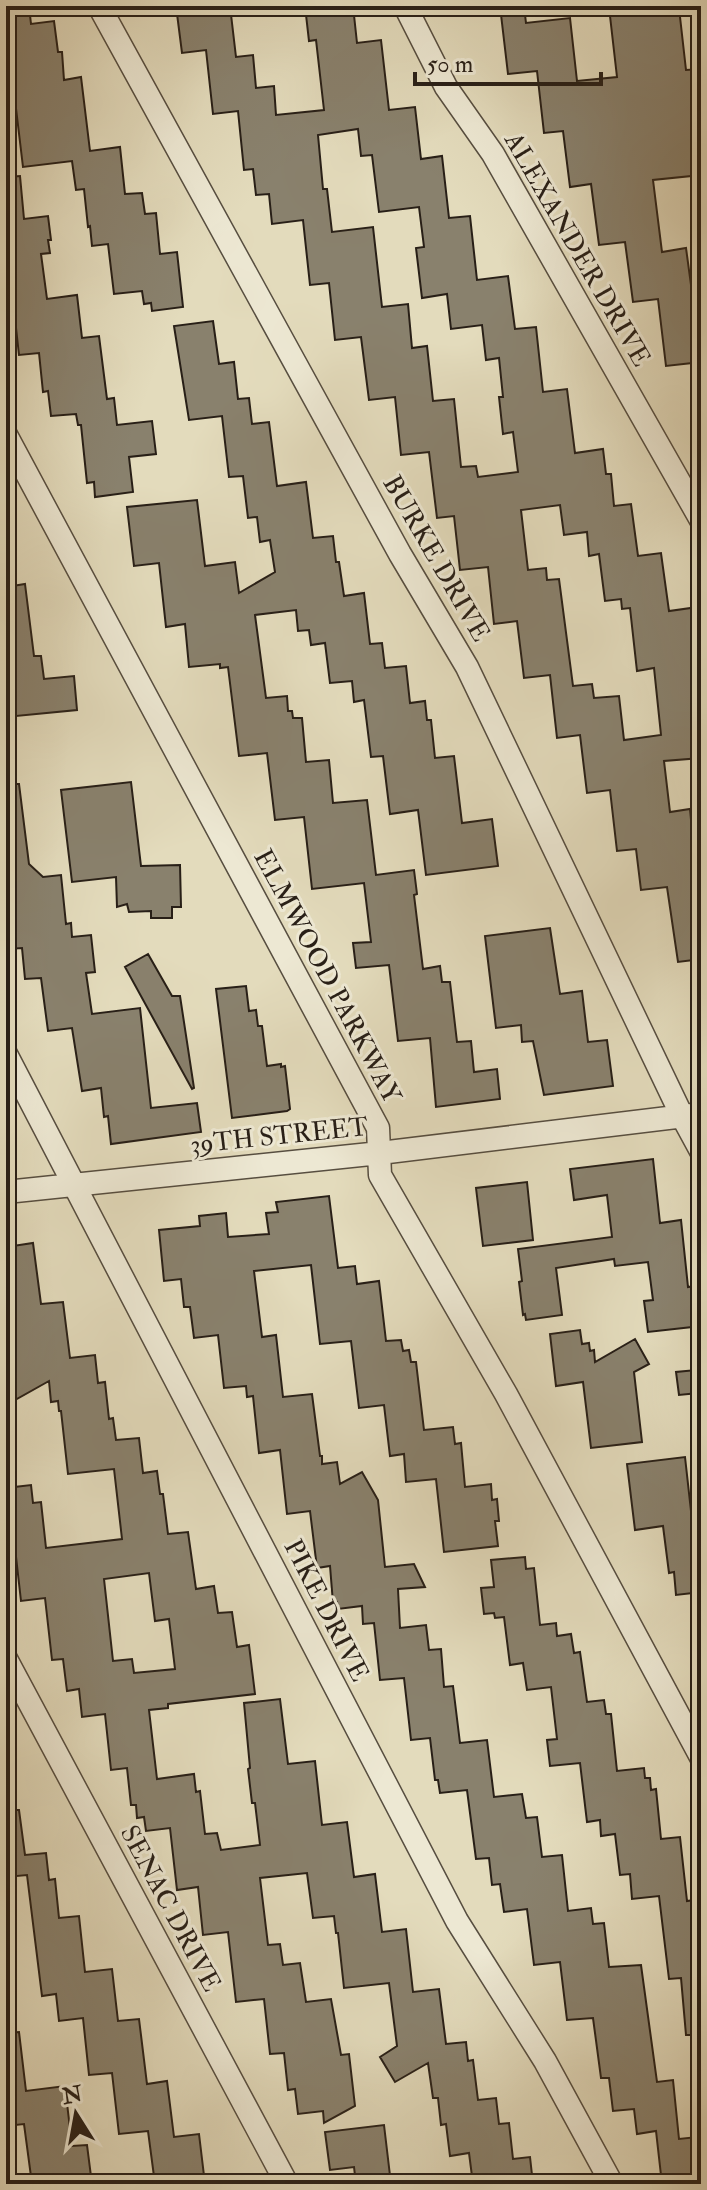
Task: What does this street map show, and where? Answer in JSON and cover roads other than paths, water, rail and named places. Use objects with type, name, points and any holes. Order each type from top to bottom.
[{"type":"street","name":"BURKE DRIVE","points":[[99,6],[400,554],[467,667],[692,1115],[701,1151]]},
{"type":"street","name":"ALEXANDER DRIVE","points":[[405,6],[446,87],[493,154],[701,520]]},
{"type":"street","name":"ELMWOOD PARKWAY","points":[[6,435],[378,1128],[380,1175],[514,1408],[701,1757]]},
{"type":"street","name":"PIKE DRIVE","points":[[6,1054],[457,1921],[545,2061],[612,2184]]},
{"type":"street","name":"39TH STREET","points":[[6,1192],[380,1153],[692,1115]]},
{"type":"street","name":"SENAC DRIVE","points":[[6,1659],[287,2184]]}]
